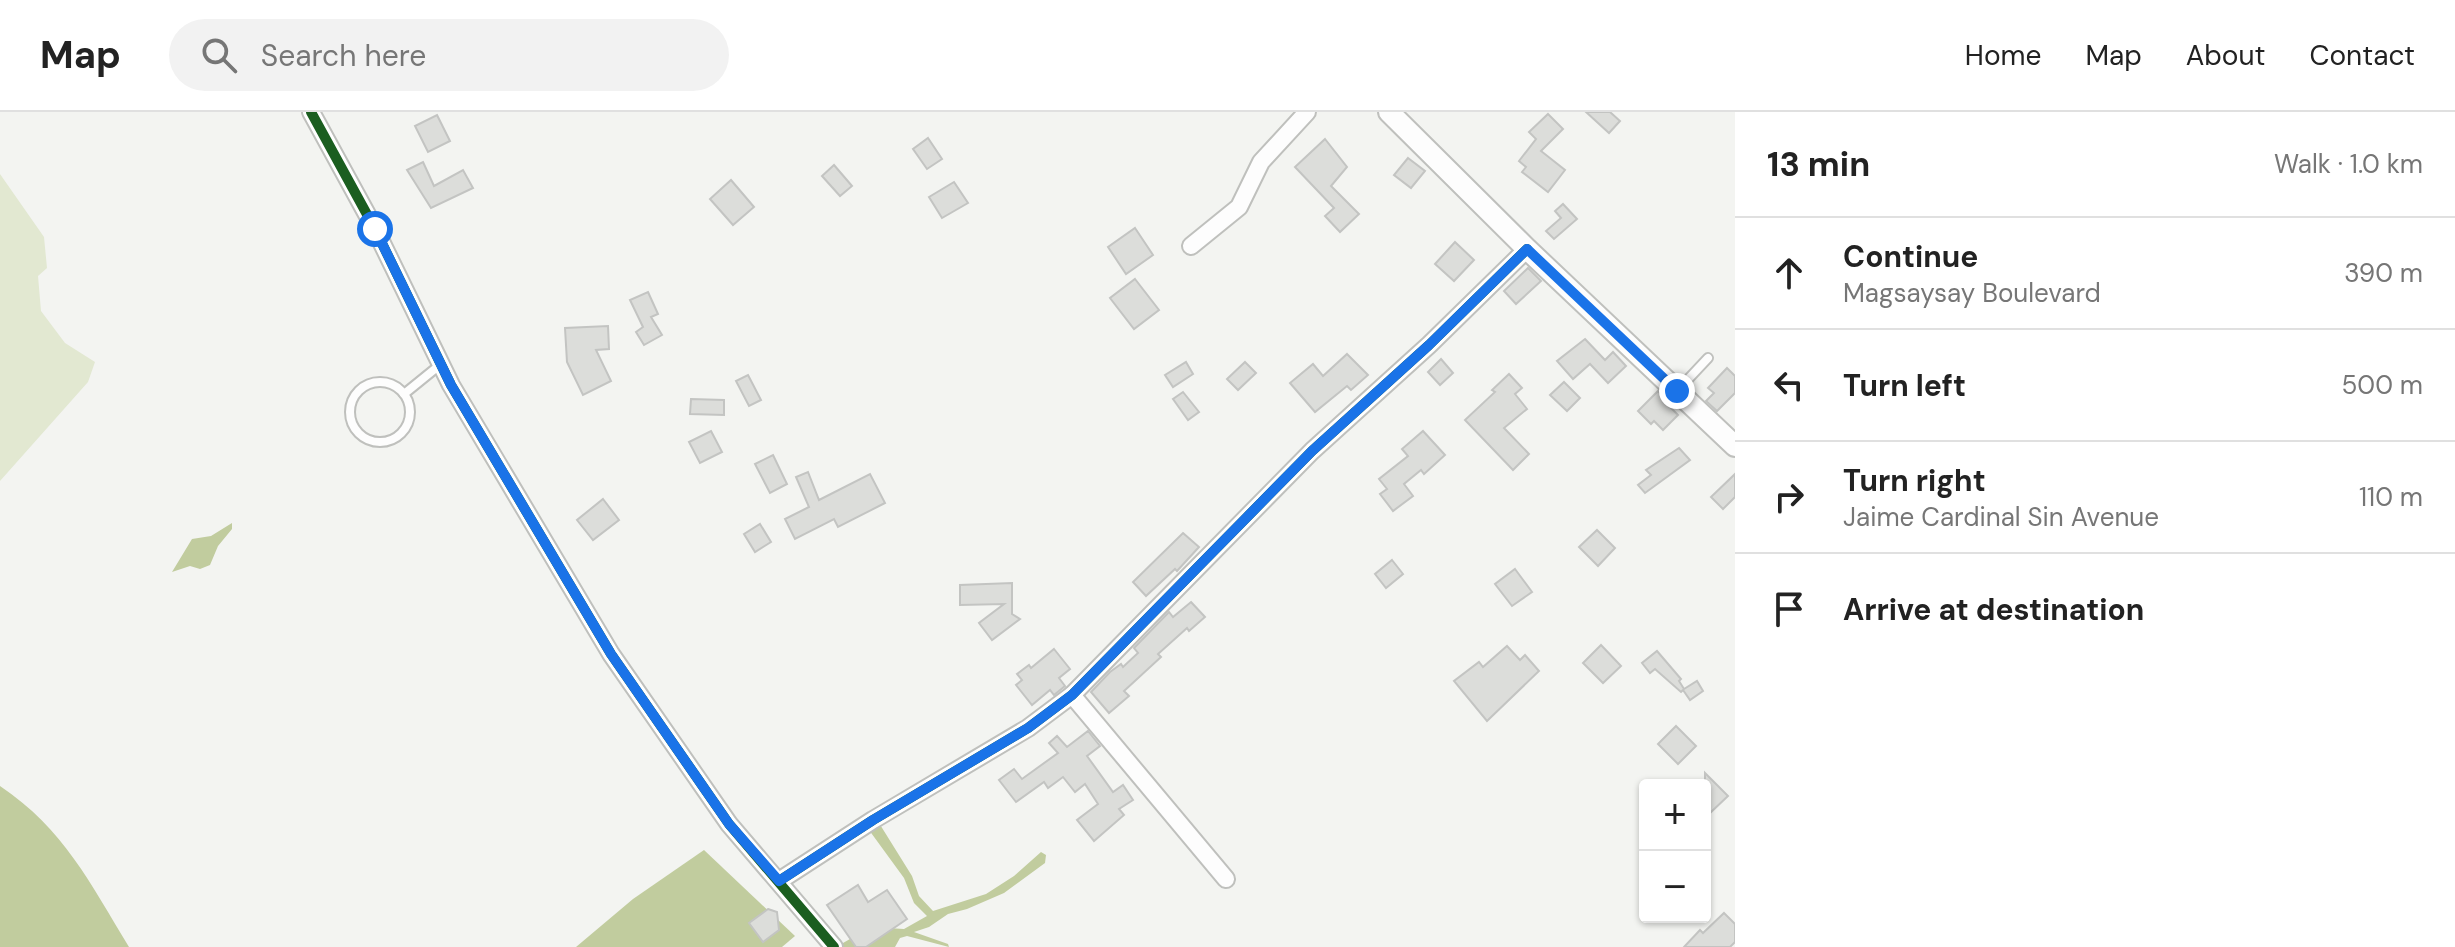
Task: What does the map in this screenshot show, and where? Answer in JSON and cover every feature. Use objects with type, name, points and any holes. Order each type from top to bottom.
[{"type":"street","points":[[311,112],[496,465],[611,654],[729,824],[834,947]]},
{"type":"street","points":[[1191,246],[1239,207],[1261,162],[1307,112]]},
{"type":"street","points":[[1389,112],[1527,249],[1735,446]]},
{"type":"street","points":[[779,881],[1028,728],[1072,695],[1312,451],[1429,345],[1527,249]]},
{"type":"street","points":[[1072,695],[1226,879]]},
{"type":"lane","points":[[1677,391],[1708,358]]},
{"type":"lane","points":[[404,394],[441,363]]},
{"type":"lane","points":[[372,383],[390,384],[404,394],[409,402],[410,420],[393,440],[375,442],[359,434],[353,427],[350,418],[352,400],[364,387],[372,383]]},
{"type":"shaded area","points":[[0,174],[44,237],[47,268],[38,276],[41,311],[65,343],[95,362],[88,382],[0,481]]},
{"type":"shaded area","points":[[232,523],[232,529],[218,546],[210,565],[200,569],[190,566],[172,572],[192,539],[211,536]]},
{"type":"shaded area","points":[[0,786],[42,820],[59,839],[88,879],[129,947],[0,947]]},
{"type":"shaded area","points":[[879,823],[912,876],[919,896],[933,911],[986,894],[1014,876],[1041,852],[1046,855],[1045,863],[1004,893],[948,914],[929,927],[914,932],[949,947],[907,936],[900,938],[895,947],[836,947],[871,927],[904,929],[927,916],[914,903],[904,878],[869,830]]},
{"type":"shaded area","points":[[704,850],[795,936],[782,947],[576,947],[633,899]]},
{"type":"building","points":[[1586,112],[1610,112],[1620,121],[1609,133]]},
{"type":"building","points":[[1548,114],[1563,129],[1541,151],[1565,170],[1548,192],[1522,172],[1526,167],[1519,161],[1536,139],[1529,132]]},
{"type":"building","points":[[437,115],[450,141],[428,152],[415,126]]},
{"type":"building","points":[[928,138],[942,159],[927,169],[913,149]]},
{"type":"building","points":[[1325,139],[1347,167],[1331,186],[1359,214],[1340,232],[1325,216],[1334,208],[1295,167]]},
{"type":"building","points":[[1408,158],[1425,171],[1411,188],[1394,175]]},
{"type":"building","points":[[423,162],[434,186],[463,170],[473,188],[431,208],[407,170]]},
{"type":"building","points":[[834,165],[852,186],[840,196],[822,176]]},
{"type":"building","points":[[731,180],[754,207],[733,225],[710,199]]},
{"type":"building","points":[[954,182],[968,203],[942,218],[929,197]]},
{"type":"building","points":[[1563,204],[1577,219],[1554,239],[1546,231],[1561,218],[1555,211]]},
{"type":"building","points":[[1135,228],[1153,255],[1126,274],[1108,247]]},
{"type":"building","points":[[1455,242],[1474,260],[1454,281],[1435,264]]},
{"type":"building","points":[[1528,268],[1541,281],[1516,304],[1504,291]]},
{"type":"building","points":[[1135,279],[1159,310],[1134,329],[1110,298]]},
{"type":"building","points":[[648,292],[658,314],[651,317],[662,335],[644,345],[636,332],[643,327],[630,300]]},
{"type":"building","points":[[608,326],[609,349],[596,350],[611,381],[583,395],[567,362],[565,328]]},
{"type":"building","points":[[1585,339],[1605,360],[1613,352],[1626,366],[1608,383],[1590,364],[1573,379],[1557,361]]},
{"type":"building","points":[[1347,354],[1368,375],[1351,390],[1347,386],[1315,412],[1290,383],[1313,364],[1323,376]]},
{"type":"building","points":[[1441,359],[1453,373],[1440,385],[1428,372]]},
{"type":"building","points":[[1186,362],[1193,374],[1173,387],[1165,375]]},
{"type":"building","points":[[1245,362],[1256,373],[1238,390],[1227,379]]},
{"type":"building","points":[[1727,368],[1735,376],[1735,393],[1717,411],[1706,401],[1714,393],[1708,388]]},
{"type":"building","points":[[1509,374],[1522,388],[1515,394],[1527,409],[1504,428],[1529,454],[1513,470],[1465,420]]},
{"type":"building","points":[[748,375],[761,400],[749,406],[736,381]]},
{"type":"building","points":[[1564,382],[1580,398],[1567,411],[1550,395]]},
{"type":"building","points":[[1658,391],[1678,415],[1663,430],[1654,421],[1651,424],[1638,411]]},
{"type":"building","points":[[1183,392],[1199,412],[1188,420],[1173,399]]},
{"type":"building","points":[[691,399],[724,400],[724,415],[690,414]]},
{"type":"building","points":[[711,431],[722,452],[700,463],[689,442]]},
{"type":"building","points":[[1423,431],[1445,455],[1424,474],[1421,470],[1404,484],[1413,496],[1393,511],[1380,494],[1387,489],[1379,479],[1408,456],[1402,449]]},
{"type":"building","points":[[1679,448],[1690,460],[1645,493],[1638,485],[1651,475],[1646,470]]},
{"type":"building","points":[[773,455],[787,484],[770,493],[755,464]]},
{"type":"building","points":[[808,472],[819,500],[870,474],[885,503],[838,527],[834,519],[795,539],[785,519],[809,507],[796,477]]},
{"type":"building","points":[[1735,474],[1735,497],[1723,509],[1711,497]]},
{"type":"building","points":[[603,499],[619,520],[593,540],[577,520]]},
{"type":"building","points":[[760,524],[771,542],[755,552],[744,534]]},
{"type":"building","points":[[1597,530],[1615,548],[1598,566],[1579,547]]},
{"type":"building","points":[[1183,533],[1199,547],[1177,571],[1175,569],[1146,596],[1133,582]]},
{"type":"building","points":[[1392,560],[1403,574],[1386,588],[1375,574]]},
{"type":"building","points":[[1515,569],[1532,592],[1512,606],[1495,584]]},
{"type":"building","points":[[1012,583],[1012,614],[1020,619],[992,640],[979,623],[1004,604],[960,605],[960,585]]},
{"type":"building","points":[[1191,602],[1205,617],[1189,631],[1187,628],[1158,654],[1161,657],[1124,691],[1129,696],[1109,713],[1091,692],[1110,672],[1121,664],[1123,667],[1138,653],[1134,648],[1169,612],[1173,617]]},
{"type":"building","points":[[1601,645],[1621,666],[1603,683],[1583,663]]},
{"type":"building","points":[[1507,646],[1520,660],[1525,655],[1539,671],[1487,721],[1454,681],[1479,662],[1483,667]]},
{"type":"building","points":[[1054,649],[1070,669],[1059,678],[1065,686],[1054,695],[1050,690],[1032,705],[1016,685],[1022,680],[1017,674],[1029,665],[1031,668]]},
{"type":"building","points":[[1657,651],[1681,679],[1679,681],[1684,689],[1697,681],[1703,691],[1690,700],[1683,690],[1681,692],[1655,669],[1650,673],[1642,663]]},
{"type":"building","points":[[1676,726],[1696,746],[1678,764],[1658,744]]},
{"type":"building","points":[[1088,731],[1100,746],[1087,756],[1113,792],[1123,785],[1133,800],[1119,809],[1124,815],[1094,841],[1077,820],[1098,804],[1085,784],[1075,792],[1063,777],[1048,788],[1044,782],[1016,802],[999,780],[1014,769],[1022,779],[1058,753],[1049,743],[1057,736],[1067,747]]},
{"type":"building","points":[[1711,779],[1728,796],[1711,812]]},
{"type":"building","points":[[858,885],[868,902],[887,890],[907,919],[866,947],[856,947],[827,905]]},
{"type":"building","points":[[768,909],[777,912],[779,930],[763,942],[749,923]]},
{"type":"building","points":[[1724,913],[1735,924],[1735,942],[1730,947],[1684,947],[1700,930],[1703,933]]},
{"type":"cycle path","points":[[311,112],[375,229],[451,385],[611,654],[729,824],[834,947]]},
{"type":"cycle path","points":[[779,881],[873,820],[1028,728],[1072,695],[1312,451],[1429,345],[1527,249]]},
{"type":"route","points":[[375,229],[451,385],[611,654],[729,824],[779,881],[873,820],[1028,728],[1072,695],[1312,451],[1429,345],[1527,249],[1677,391]]}]
